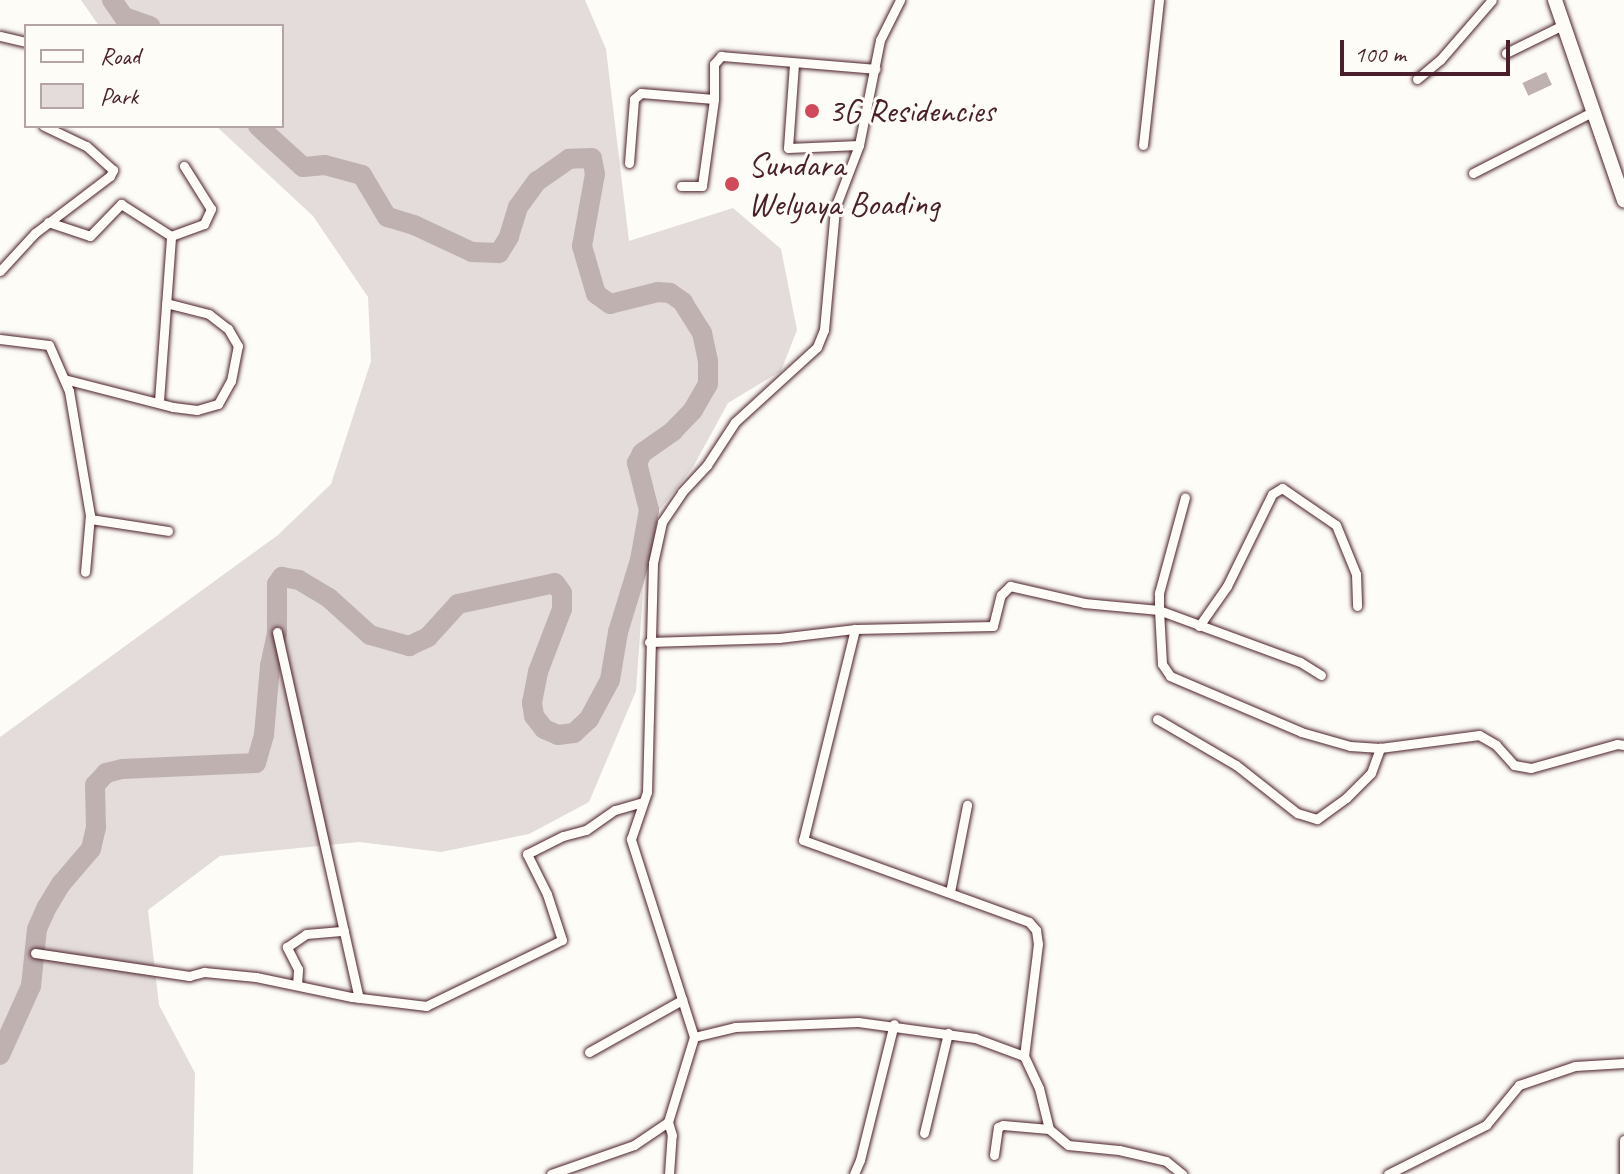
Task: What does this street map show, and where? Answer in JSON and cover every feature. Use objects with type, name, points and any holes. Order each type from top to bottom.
[{"type":"main road","points":[[1555,0],[1624,200]]},
{"type":"street","points":[[669,1174],[672,1135],[668,1122],[694,1037],[631,839],[647,792],[653,563],[662,522],[682,492],[707,465],[735,422],[817,347],[824,330],[835,208],[859,145],[880,40],[900,0]]},
{"type":"street","points":[[1143,145],[1159,0]]},
{"type":"street","points":[[1417,79],[1440,60],[1492,0]]},
{"type":"street","points":[[1506,53],[1563,25]]},
{"type":"street","points":[[0,36],[24,42]]},
{"type":"street","points":[[681,186],[702,186],[714,99],[714,64],[721,56],[875,69]]},
{"type":"street","points":[[794,64],[788,148],[859,145]]},
{"type":"street","points":[[629,163],[634,99],[641,93],[714,99]]},
{"type":"street","points":[[1473,173],[1594,111]]},
{"type":"street","points":[[0,271],[48,222],[110,176],[113,170],[86,146],[48,128]]},
{"type":"street","points":[[171,236],[204,224],[211,209],[184,166]]},
{"type":"street","points":[[48,222],[90,236],[121,204],[171,236]]},
{"type":"street","points":[[159,401],[171,236]]},
{"type":"street","points":[[64,379],[197,410],[218,404],[231,381],[238,346],[228,329],[209,314],[166,303]]},
{"type":"street","points":[[0,339],[49,345],[69,391],[90,519],[85,572]]},
{"type":"street","points":[[1199,626],[1227,586],[1272,494],[1282,488],[1336,525],[1356,574],[1357,606]]},
{"type":"street","points":[[1185,497],[1159,593],[1162,664],[1170,676],[1301,732],[1350,746],[1380,748],[1479,735],[1488,738],[1514,765],[1531,768],[1617,744],[1624,745]]},
{"type":"street","points":[[90,519],[168,531]]},
{"type":"street","points":[[649,642],[779,638],[855,629],[993,626],[1001,595],[1010,586],[1084,603],[1159,610],[1300,662],[1321,675]]},
{"type":"street","points":[[855,629],[803,840],[1029,922],[1036,930],[1038,944],[1024,1056],[1039,1088],[1049,1129]]},
{"type":"street","points":[[277,632],[359,998]]},
{"type":"street","points":[[1157,719],[1236,765],[1297,813],[1317,819],[1346,798],[1371,773],[1380,748]]},
{"type":"street","points":[[35,953],[189,976],[224,973],[359,998],[426,1006],[562,940],[547,894],[527,854],[563,836],[586,830],[615,810],[643,802]]},
{"type":"street","points":[[950,892],[967,805]]},
{"type":"street","points":[[297,985],[299,976],[287,947],[306,934],[344,931]]},
{"type":"street","points":[[589,1052],[682,1000]]},
{"type":"street","points":[[694,1037],[735,1027],[894,1024],[948,1033],[1011,1049],[1024,1056]]},
{"type":"street","points":[[854,1174],[894,1024]]},
{"type":"street","points":[[924,1133],[948,1033]]},
{"type":"street","points":[[1388,1174],[1486,1125],[1519,1085],[1575,1066],[1624,1063]]},
{"type":"street","points":[[557,1173],[634,1145],[668,1122]]},
{"type":"street","points":[[994,1155],[998,1127],[1049,1129],[1068,1145],[1119,1150],[1166,1161],[1182,1174]]},
{"type":"street","points":[[1624,1140],[1624,1174]]},
{"type":"green space","points":[[81,0],[585,0],[606,49],[629,241],[733,208],[781,249],[797,330],[781,371],[728,403],[693,467],[658,512],[644,578],[636,691],[589,802],[529,834],[441,852],[359,842],[220,856],[148,910],[159,1005],[195,1073],[193,1174],[0,1174],[0,737],[278,535],[331,484],[371,361],[368,297],[313,216],[218,128],[284,128],[284,24],[98,24]]},
{"type":"shaded area","points":[[1546,72],[1552,85],[1528,96],[1522,83]]},
{"type":"waterway","points":[[112,0],[124,17],[144,24]]},
{"type":"waterway","points":[[0,1055],[31,986],[37,929],[61,884],[91,849],[96,827],[95,785],[106,773],[122,769],[256,763],[264,735],[270,666],[277,632],[277,584],[282,577],[299,580],[329,598],[370,635],[409,646],[428,637],[458,604],[555,583],[562,593],[562,609],[538,672],[532,703],[534,716],[544,729],[558,735],[574,733],[589,719],[610,680],[618,632],[640,560],[649,510],[637,463],[642,453],[673,431],[693,410],[708,384],[708,361],[702,333],[683,302],[670,293],[658,292],[610,304],[596,294],[582,246],[595,174],[592,158],[569,159],[537,181],[518,207],[509,237],[499,253],[472,252],[414,225],[387,217],[362,175],[325,165],[303,167],[260,128]]},
{"type":"place","name":"3G Residencies","points":[[812,111]]},
{"type":"place","name":"Sundara Welyaya Boading","points":[[732,184]]}]
